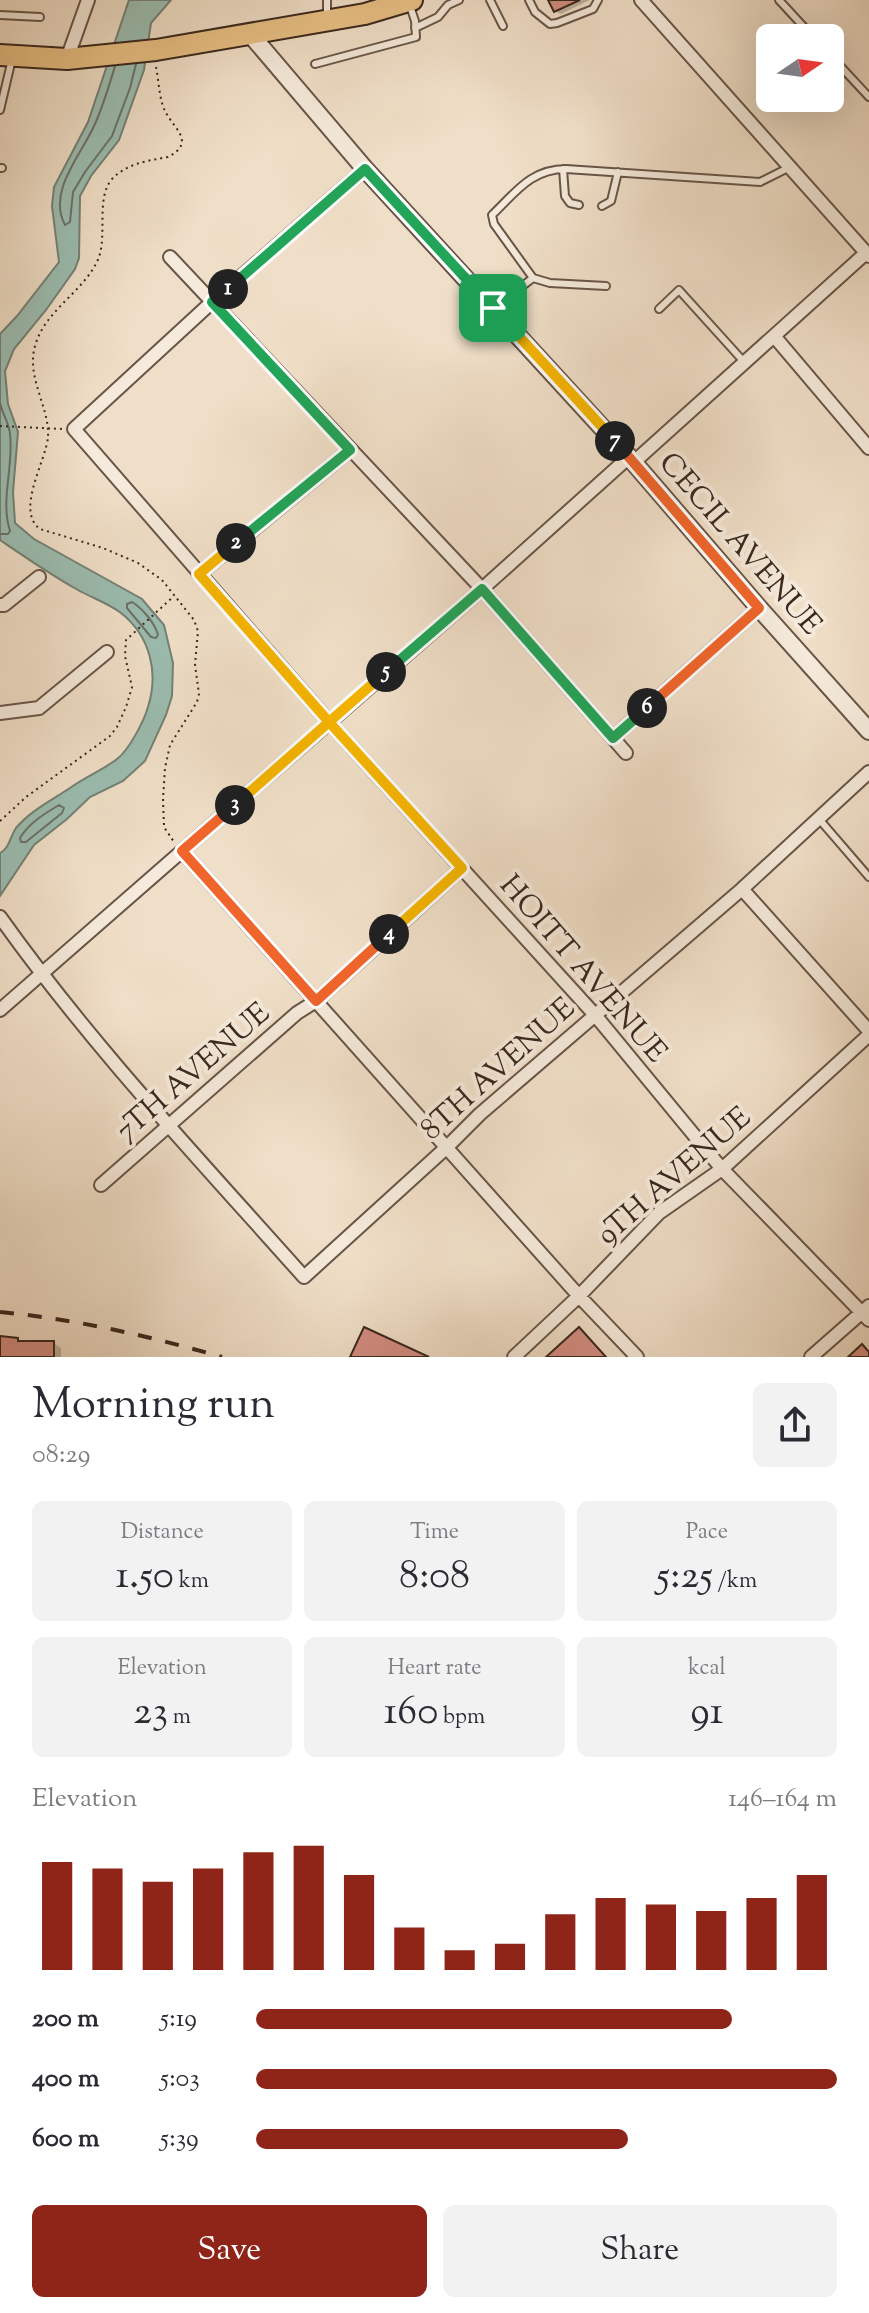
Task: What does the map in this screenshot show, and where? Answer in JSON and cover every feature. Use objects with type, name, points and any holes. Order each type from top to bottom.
[{"type":"main road","points":[[6,55],[67,59],[156,50],[251,35],[327,10],[365,14],[410,1]]},
{"type":"street","points":[[67,59],[88,0]]},
{"type":"street","points":[[0,1010],[868,255],[641,0]]},
{"type":"street","name":"CECIL AVENUE","points":[[251,35],[365,169],[631,460],[869,731]]},
{"type":"street","points":[[74,429],[212,302],[365,169]]},
{"type":"street","points":[[170,257],[482,589],[626,753]]},
{"type":"street","points":[[774,336],[869,448]]},
{"type":"street","name":"HOITT AVENUE","points":[[74,429],[329,722],[595,1015],[722,1169],[867,1313]]},
{"type":"street","points":[[199,574],[350,450]]},
{"type":"street","points":[[0,605],[39,577]]},
{"type":"street","points":[[613,738],[759,608]]},
{"type":"street","points":[[0,713],[39,708],[107,652]]},
{"type":"street","name":"8TH AVENUE","points":[[170,1127],[304,1277],[480,1114],[742,889],[869,772]]},
{"type":"street","points":[[182,851],[635,1356]]},
{"type":"street","name":"7TH AVENUE","points":[[101,1185],[297,1013],[316,1001],[462,868]]},
{"type":"street","points":[[742,889],[869,1033]]},
{"type":"street","points":[[0,917],[41,974],[170,1127]]},
{"type":"street","name":"9TH AVENUE","points":[[514,1357],[579,1296],[659,1213],[722,1169],[869,1033]]},
{"type":"street","points":[[811,1357],[867,1313]]},
{"type":"lane","points":[[415,28],[438,17],[448,5],[459,0]]},
{"type":"lane","points":[[490,0],[503,26]]},
{"type":"lane","points":[[529,0],[535,12],[550,24],[593,9],[598,0]]},
{"type":"lane","points":[[779,0],[801,24]]},
{"type":"lane","points":[[315,64],[416,37],[410,1]]},
{"type":"lane","points":[[0,15],[40,17]]},
{"type":"lane","points":[[0,110],[6,55]]},
{"type":"lane","points":[[844,70],[869,97]]},
{"type":"lane","points":[[606,286],[550,283],[533,278],[494,224],[492,215],[536,174],[550,169],[760,182],[790,167]]},
{"type":"lane","points":[[563,169],[565,196],[570,203],[579,205]]},
{"type":"lane","points":[[602,206],[611,201],[618,172]]},
{"type":"lane","points":[[493,308],[533,278]]},
{"type":"lane","points":[[659,309],[679,290],[745,363]]},
{"type":"lane","points":[[818,819],[869,877]]},
{"type":"path","points":[[156,50],[164,111],[179,130],[181,143],[168,157],[125,168],[108,185],[99,256],[92,270],[49,319],[35,346],[36,386],[48,437],[29,505],[35,525],[40,529],[129,558],[152,571],[194,620],[198,631],[195,665],[199,694],[170,745],[163,799],[164,827],[182,851]]},
{"type":"path","points":[[0,426],[74,429]]},
{"type":"path","points":[[0,821],[19,803],[110,736],[132,687],[126,640],[175,595]]},
{"type":"water","points":[[129,0],[171,0],[151,23],[144,70],[119,140],[91,176],[80,196],[79,258],[75,269],[14,349],[5,371],[8,404],[18,432],[13,492],[15,523],[34,539],[142,599],[164,625],[173,663],[172,696],[145,761],[123,781],[90,797],[34,845],[0,896],[0,853],[16,828],[42,806],[122,755],[140,727],[151,694],[150,656],[131,622],[116,609],[68,584],[0,540],[0,334],[59,262],[52,206],[54,187],[88,122]]},
{"type":"building","points":[[548,0],[580,0],[554,12]]},
{"type":"building","points":[[364,1327],[429,1357],[350,1357]]},
{"type":"building","points":[[579,1327],[606,1357],[546,1357]]},
{"type":"building","points":[[0,1336],[18,1338],[18,1341],[54,1341],[54,1357],[0,1357]]},
{"type":"building","points":[[862,1344],[869,1357],[848,1357]]},
{"type":"railway","points":[[0,1312],[112,1329],[222,1357]]},
{"type":"route","points":[[493,308],[365,169],[212,302],[350,450],[199,574],[329,722],[182,851],[316,1001],[462,868],[329,722],[482,589],[613,738],[759,608],[629,457],[493,308]]}]
